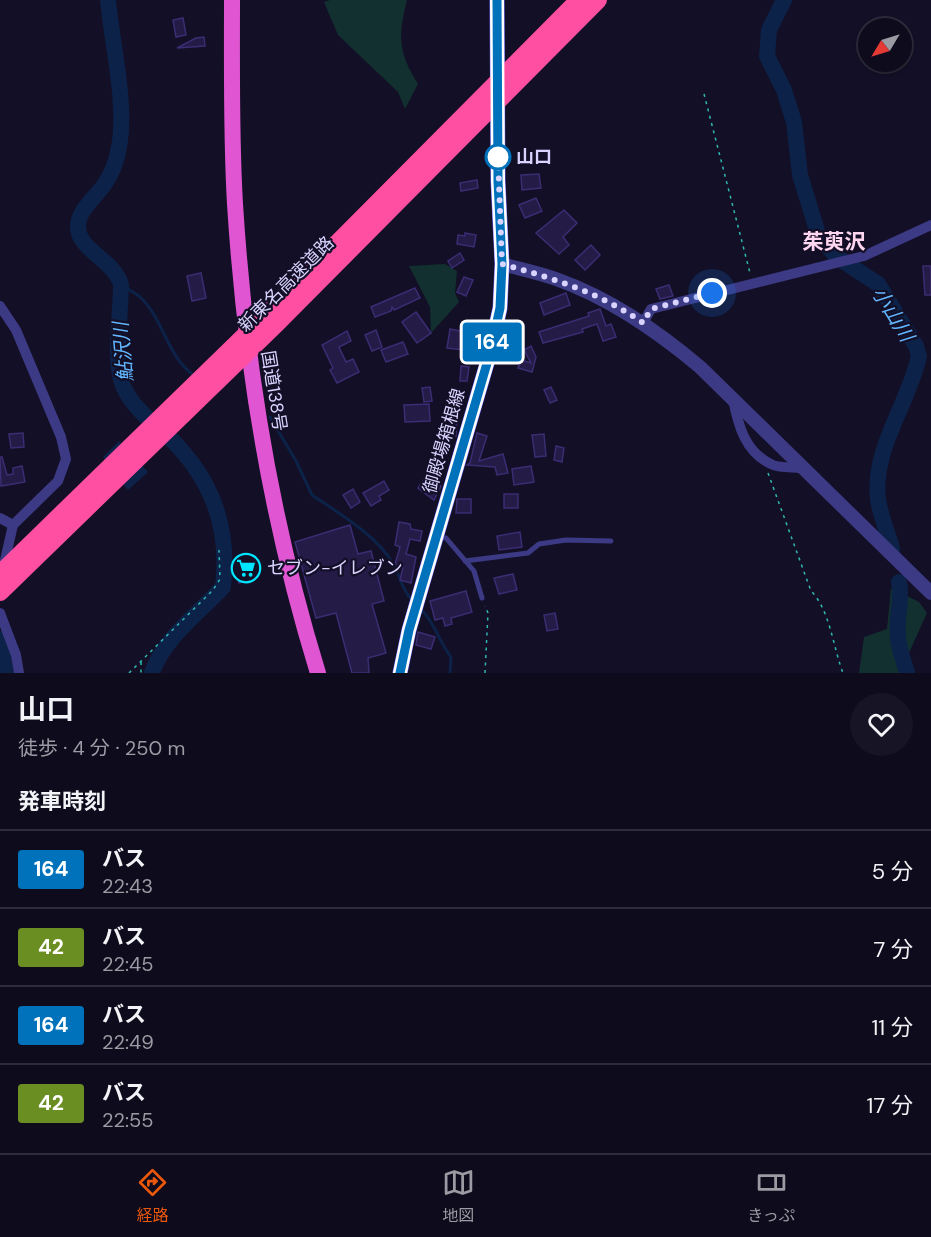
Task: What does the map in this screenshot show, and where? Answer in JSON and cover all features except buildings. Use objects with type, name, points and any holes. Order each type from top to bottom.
[{"type":"highway","name":"国道138号","points":[[232,0],[235,203],[250,365],[277,516],[318,673]]},
{"type":"highway","name":"新東名高速道路","points":[[0,574],[267,314],[579,0]]},
{"type":"highway","name":"新東名高速道路","points":[[0,591],[276,324],[598,0]]},
{"type":"main road","name":"御殿場箱根線","points":[[400,673],[402,656],[490,353],[500,308],[502,264],[498,181],[497,0]]},
{"type":"street","points":[[643,323],[651,309],[864,256],[931,225]]},
{"type":"street","points":[[502,264],[555,278],[595,296],[643,323],[700,367],[931,593]]},
{"type":"street","points":[[0,306],[16,330],[61,436],[66,459],[58,481],[13,525],[4,556],[0,591]]},
{"type":"street","points":[[732,399],[740,433],[751,448],[773,465],[801,468]]},
{"type":"street","points":[[0,518],[13,525]]},
{"type":"street","points":[[0,613],[19,673]]},
{"type":"lane","points":[[436,537],[446,538],[474,571],[482,598]]},
{"type":"lane","points":[[465,561],[528,552],[538,544],[566,540],[611,541]]},
{"type":"path","points":[[704,94],[753,282]]},
{"type":"path","points":[[773,465],[768,474],[811,591],[818,598],[829,620],[832,643],[843,673]]},
{"type":"path","points":[[129,673],[213,590],[220,579],[219,550]]},
{"type":"path","points":[[482,598],[488,613],[484,673]]},
{"type":"path","points":[[141,660],[141,673]]},
{"type":"green space","points":[[330,0],[407,0],[401,34],[403,53],[418,84],[405,109],[398,92],[338,35],[324,2]]},
{"type":"green space","points":[[445,264],[457,271],[455,293],[459,302],[431,333],[430,307],[409,266]]},
{"type":"green space","points":[[891,588],[919,602],[927,613],[908,655],[913,673],[859,673],[864,637],[887,629]]},
{"type":"water","points":[[119,441],[148,472],[128,490],[105,466],[107,463],[103,457]]},
{"type":"waterway","name":"鮎沢川","points":[[108,0],[120,93],[119,147],[109,177],[83,210],[78,228],[84,243],[112,269],[121,285],[118,364],[123,386],[137,408],[169,437],[197,470],[215,505],[224,544],[223,587],[173,638],[164,649],[152,673]]},
{"type":"waterway","name":"小山川","points":[[784,0],[769,30],[767,56],[784,90],[794,122],[800,175],[819,237],[837,257],[878,284],[916,346],[919,356],[880,462],[878,499],[892,549]]},
{"type":"waterway","points":[[121,285],[139,296],[149,307],[178,360],[195,376]]},
{"type":"waterway","points":[[270,417],[296,461],[312,495],[356,525],[378,544],[393,564],[412,600]]},
{"type":"waterway","name":"小山川","points":[[899,582],[898,640],[907,673]]},
{"type":"waterway","points":[[421,609],[430,620],[451,657],[450,673]]},
{"type":"waterway","points":[[0,639],[6,673]]},
{"type":"bus line","name":"164","points":[[400,673],[409,630],[490,353],[500,308],[502,264],[498,181],[497,0]]},
{"type":"place","name":"山口","points":[[498,157]]},
{"type":"place","name":"セブン-イレブン","points":[[246,568]]},
{"type":"district","name":"茱萸沢","points":[[834,242]]},
{"type":"route","points":[[498,157],[502,264],[555,278],[595,296],[643,323],[651,309],[712,293]]}]
